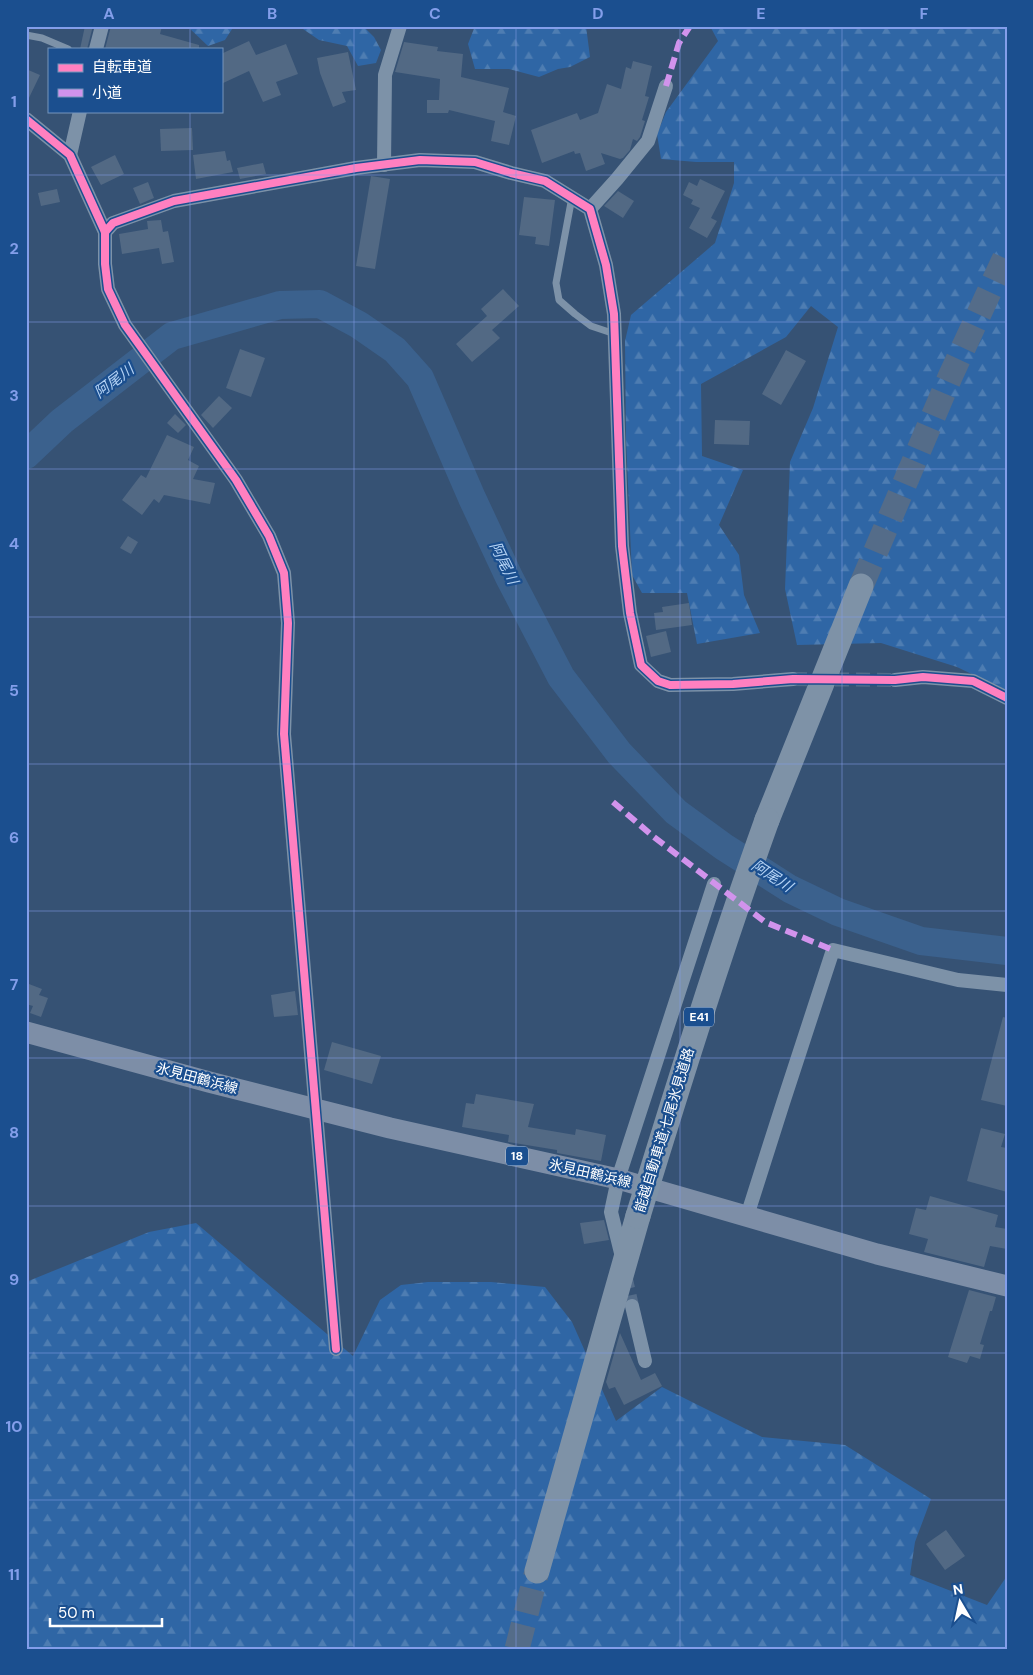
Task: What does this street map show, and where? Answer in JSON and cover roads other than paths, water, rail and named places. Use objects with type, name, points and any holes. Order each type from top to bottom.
[{"type":"highway","name":"能越自動車道;七尾氷見道路","points":[[544,1572],[643,1216],[772,822],[805,750],[866,588]]},
{"type":"main road","name":"氷見田鶴浜線","points":[[26,1032],[390,1128],[618,1179],[877,1254],[1007,1286]]},
{"type":"street","points":[[96,48],[102,26]]},
{"type":"street","points":[[384,165],[385,75],[400,26]]},
{"type":"street","points":[[590,209],[648,141],[666,86]]},
{"type":"street","points":[[70,155],[80,112]]},
{"type":"street","points":[[26,119],[70,155],[106,232],[105,264],[108,289],[125,325],[236,480],[269,536],[284,572],[288,622],[284,734],[336,1349]]},
{"type":"street","points":[[106,232],[113,223],[174,201],[356,168],[420,160],[475,162],[511,173],[545,180],[572,197],[590,209],[606,264],[614,314],[622,546],[630,613],[641,665],[658,681],[670,685],[733,684],[793,679]]},
{"type":"street","points":[[895,680],[923,677],[973,680],[1007,698]]},
{"type":"street","points":[[622,1257],[611,1212],[618,1179],[714,884]]},
{"type":"street","points":[[748,1216],[833,950],[958,980],[1007,985]]},
{"type":"street","points":[[632,1306],[645,1360]]},
{"type":"lane","points":[[26,35],[42,38],[66,48]]},
{"type":"lane","points":[[572,197],[556,283],[560,300],[591,326],[614,334]]},
{"type":"waterway","name":"阿尾川","points":[[26,455],[62,421],[172,336],[280,305],[320,304],[359,325],[395,350],[420,378],[472,498],[509,577],[561,677],[619,753],[676,812],[724,847],[790,889],[838,912],[921,941],[1007,951]]},
{"type":"tunnel","points":[[861,586],[950,377],[1007,253]]},
{"type":"tunnel","points":[[793,679],[895,680]]},
{"type":"tunnel","points":[[625,1275],[632,1306]]},
{"type":"tunnel","points":[[517,1649],[537,1571]]}]
